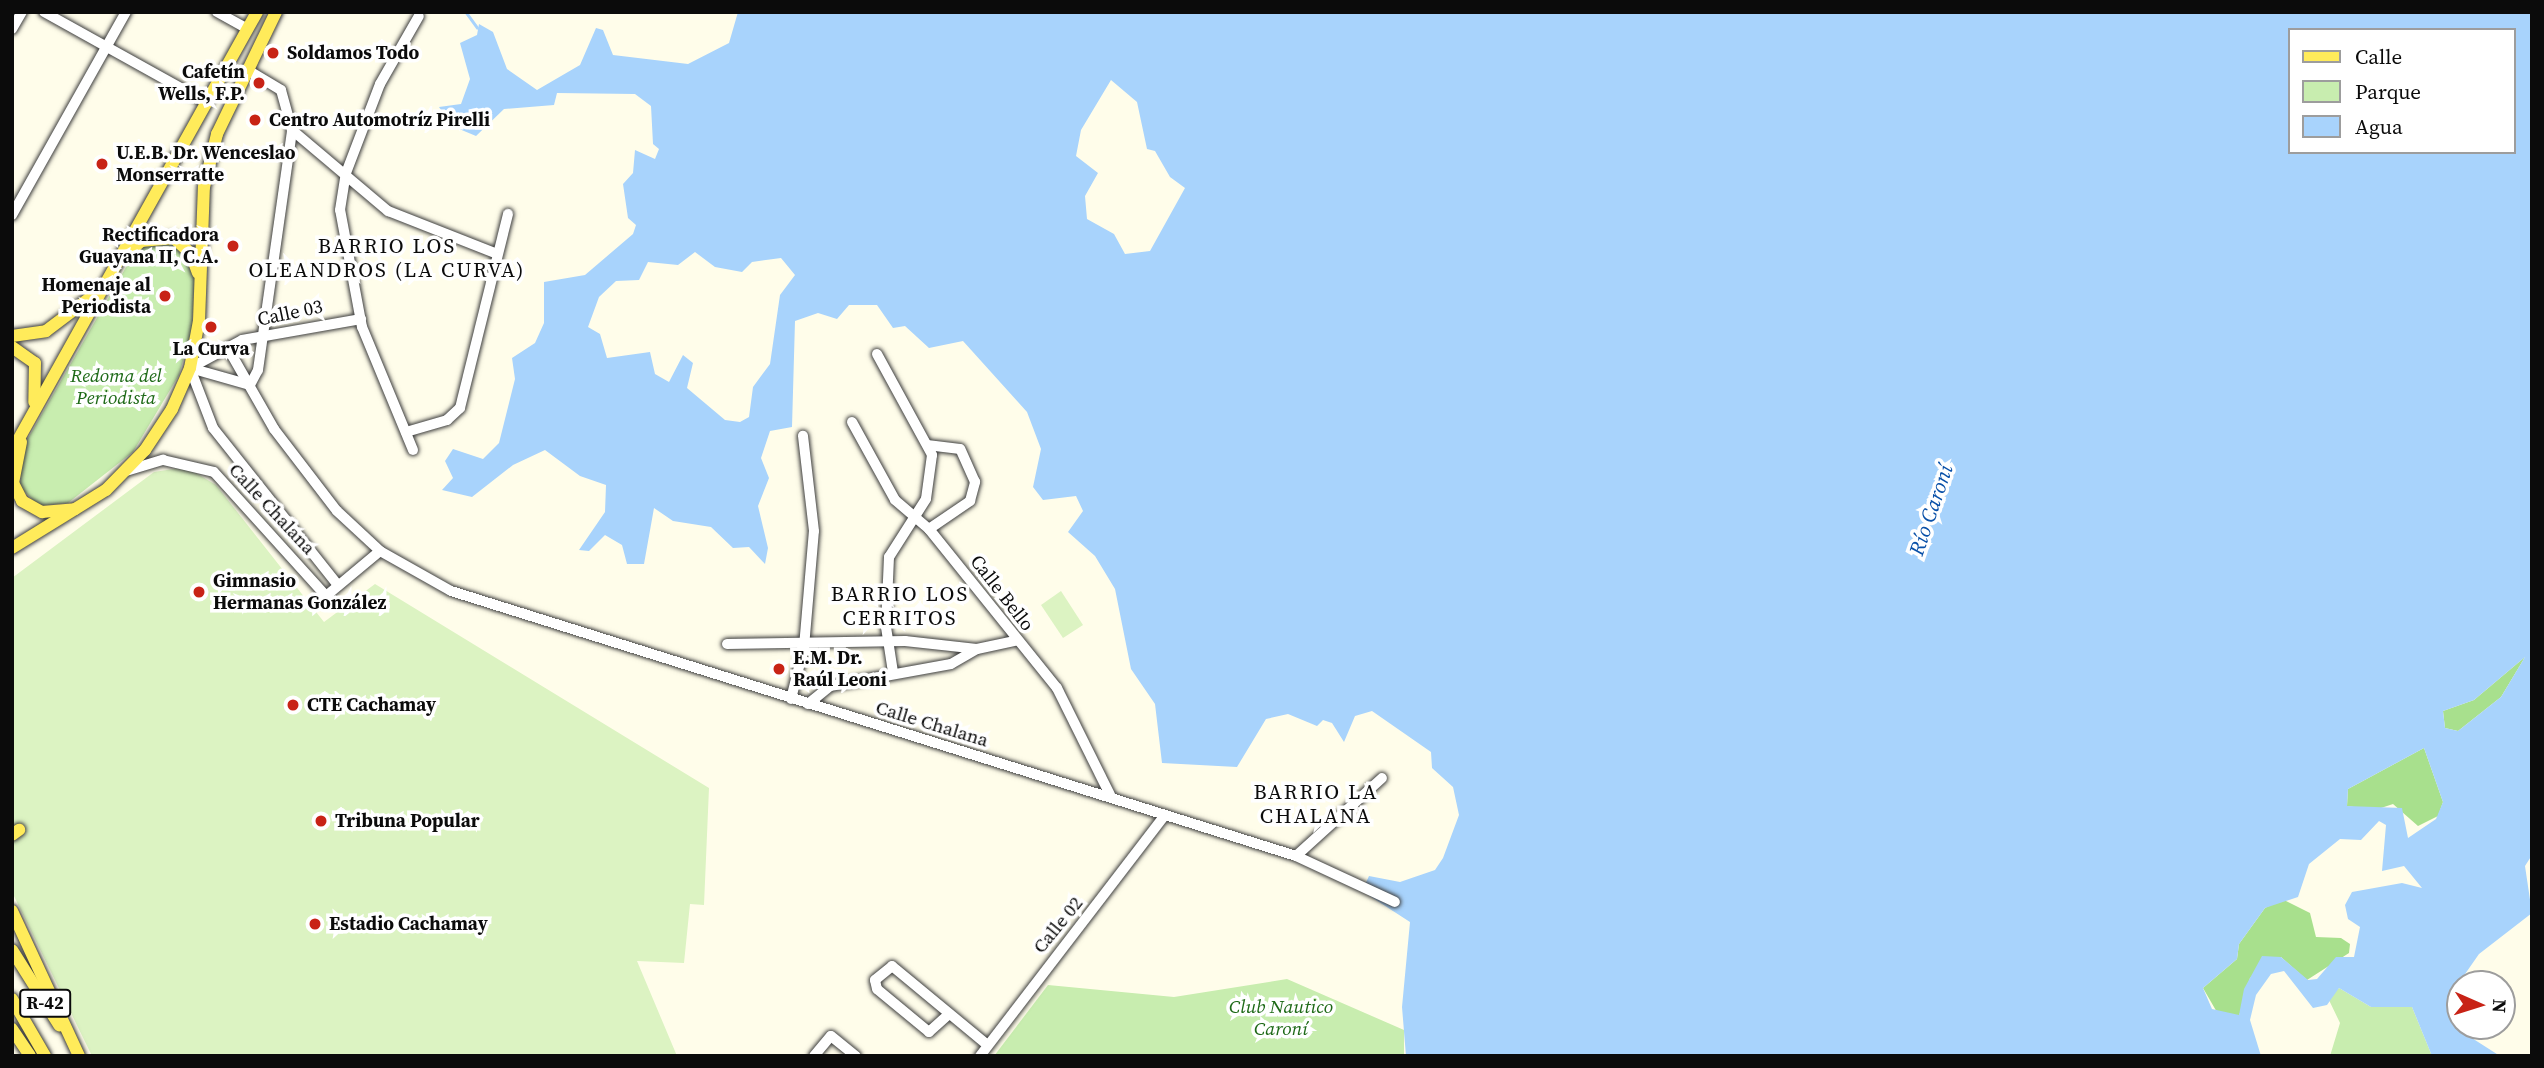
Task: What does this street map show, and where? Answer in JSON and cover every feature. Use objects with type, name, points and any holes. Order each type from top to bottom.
[{"type":"main road","points":[[12,451],[100,288],[257,12]]},
{"type":"main road","points":[[12,548],[88,504],[126,471],[159,431],[190,368],[201,292],[204,187],[225,109],[276,12]]},
{"type":"main road","points":[[12,336],[46,331],[100,288],[129,250],[165,236],[191,254],[201,292]]},
{"type":"main road","points":[[12,347],[27,352],[38,373],[31,415],[14,471],[22,501],[54,513],[88,504]]},
{"type":"main road","points":[[12,830],[19,830],[12,835]]},
{"type":"main road","points":[[12,911],[78,1056]]},
{"type":"main road","name":"R-42","points":[[12,950],[78,1056]]},
{"type":"main road","name":"R-42","points":[[12,999],[45,1056]]},
{"type":"main road","points":[[12,1029],[30,1056]]},
{"type":"street","points":[[12,29],[22,12]]},
{"type":"street","points":[[44,12],[206,102]]},
{"type":"street","points":[[12,215],[126,12]]},
{"type":"street","points":[[217,12],[248,29]]},
{"type":"street","points":[[413,450],[360,320],[340,211],[346,173],[380,84],[419,16]]},
{"type":"street","points":[[190,368],[250,385],[266,335],[292,130],[281,90],[246,69]]},
{"type":"street","points":[[292,130],[415,226],[497,254]]},
{"type":"street","points":[[406,432],[447,420],[460,408],[508,214]]},
{"type":"street","name":"Calle 03","points":[[190,368],[266,335],[360,320]]},
{"type":"street","name":"Calle Chalana","points":[[229,350],[274,429],[337,511],[380,551],[451,591],[514,614],[1296,856],[1395,902]]},
{"type":"street","points":[[877,354],[929,445],[926,499],[889,557],[888,642],[893,672]]},
{"type":"street","name":"Calle Chalana","points":[[190,368],[214,428],[338,585]]},
{"type":"street","name":"Calle Bello","points":[[852,422],[880,478],[929,529],[1016,641],[1057,688],[1111,797]]},
{"type":"street","points":[[791,699],[804,647],[814,531],[803,436]]},
{"type":"street","points":[[929,445],[960,449],[975,482],[970,500],[929,529]]},
{"type":"street","name":"Calle Chalana","points":[[126,471],[173,460],[214,472],[326,596],[380,551]]},
{"type":"street","points":[[727,643],[804,647],[888,642],[977,649],[1016,641]]},
{"type":"street","points":[[808,704],[830,686],[951,663],[977,649]]},
{"type":"street","points":[[1296,856],[1382,778]]},
{"type":"street","name":"Calle 02","points":[[981,1056],[985,1043],[1164,816]]},
{"type":"street","points":[[949,1014],[929,1032],[877,989],[875,980],[892,966],[985,1043]]},
{"type":"street","points":[[814,1056],[831,1036],[856,1056]]},
{"type":"green space","name":"Redoma del Periodista","points":[[141,241],[175,242],[195,269],[192,329],[179,375],[133,452],[68,503],[39,506],[20,487],[23,447]]},
{"type":"green space","name":"CTE Cachamay","points":[[186,467],[216,485],[324,622],[375,584],[709,788],[704,905],[690,904],[684,963],[637,961],[677,1056],[92,1056],[12,892],[12,578],[154,472]]},
{"type":"green space","points":[[1061,591],[1083,625],[1063,638],[1041,605]]},
{"type":"green space","points":[[2525,657],[2501,697],[2458,731],[2445,728],[2443,711],[2474,700]]},
{"type":"green space","points":[[2424,748],[2443,802],[2438,816],[2418,826],[2393,804],[2375,810],[2347,806],[2348,789]]},
{"type":"green space","points":[[2282,899],[2310,913],[2316,937],[2341,938],[2350,944],[2349,953],[2307,980],[2281,957],[2250,978],[2239,1016],[2218,1014],[2203,988],[2237,959],[2239,944],[2265,908]]},
{"type":"green space","name":"Club Nautico Caroní","points":[[1287,979],[1404,1030],[1404,1056],[994,1056],[1048,985],[1174,997]]},
{"type":"green space","points":[[2339,988],[2371,1007],[2412,1007],[2432,1056],[2330,1056],[2340,1023],[2328,998]]},
{"type":"water","name":"Río Caroní","points":[[738,12],[2532,12],[2532,855],[2525,866],[2532,913],[2479,954],[2468,970],[2446,970],[2446,1040],[2475,1040],[2500,1056],[2432,1056],[2412,1007],[2371,1007],[2339,988],[2327,1005],[2313,1008],[2284,971],[2271,974],[2256,995],[2250,1020],[2261,1056],[1406,1056],[1402,1007],[1410,922],[1362,891],[1369,876],[1400,882],[1435,870],[1443,858],[1459,815],[1453,787],[1432,768],[1431,752],[1372,711],[1355,716],[1344,742],[1332,723],[1323,720],[1317,726],[1288,714],[1266,719],[1237,767],[1162,763],[1155,704],[1131,669],[1115,589],[1095,556],[1068,532],[1083,511],[1076,496],[1043,500],[1033,487],[1041,449],[1027,412],[963,341],[929,348],[905,326],[893,328],[877,305],[849,305],[837,319],[818,313],[795,321],[792,427],[770,431],[761,458],[769,478],[758,506],[768,548],[765,564],[749,547],[733,548],[711,527],[673,521],[654,508],[644,564],[627,564],[622,545],[605,535],[589,551],[579,550],[605,512],[606,485],[580,476],[545,450],[513,465],[472,497],[442,490],[453,478],[445,461],[453,449],[483,459],[499,443],[515,379],[512,358],[535,343],[544,323],[544,282],[585,275],[633,234],[636,225],[628,218],[623,184],[633,173],[635,150],[655,159],[659,149],[653,144],[651,106],[635,94],[557,93],[554,105],[504,109],[476,136],[452,126],[439,107],[461,104],[470,79],[460,43],[477,35],[479,24],[493,32],[507,69],[537,90],[580,65],[596,28],[603,30],[613,55],[688,64],[729,43]],"holes":[[[1111,80],[1137,102],[1147,149],[1155,151],[1170,177],[1185,188],[1150,251],[1125,254],[1114,234],[1087,219],[1085,196],[1098,173],[1076,156],[1081,130]],[[695,252],[715,267],[742,272],[752,262],[781,258],[795,275],[780,295],[770,364],[753,387],[749,417],[740,422],[725,420],[687,388],[693,363],[683,355],[669,382],[655,374],[650,352],[607,358],[600,334],[588,327],[599,297],[616,281],[639,280],[648,262],[678,265]],[[2525,657],[2501,697],[2458,731],[2445,728],[2443,711],[2474,700]],[[2424,748],[2443,802],[2436,819],[2408,838],[2402,808],[2347,806],[2348,789]],[[2379,821],[2386,825],[2382,871],[2404,866],[2422,888],[2402,883],[2352,892],[2345,905],[2348,919],[2360,927],[2354,957],[2336,957],[2317,979],[2308,980],[2281,957],[2262,956],[2244,989],[2239,1015],[2212,1009],[2203,988],[2237,959],[2239,944],[2265,908],[2298,897],[2309,864],[2340,839],[2361,840]]]},
{"type":"waterway","points":[[466,12],[477,27]]},
{"type":"place","name":"Soldamos Todo","points":[[273,53]]},
{"type":"place","name":"Cafetín Wells, F.P.","points":[[259,83]]},
{"type":"place","name":"Centro Automotríz Pirelli","points":[[255,120]]},
{"type":"place","name":"U.E.B. Dr. Wenceslao Monserratte","points":[[102,164]]},
{"type":"place","name":"Rectificadora Guayana II, C.A.","points":[[233,246]]},
{"type":"place","name":"Homenaje al Periodista","points":[[165,296]]},
{"type":"place","name":"La Curva","points":[[211,327]]},
{"type":"place","name":"Gimnasio Hermanas González","points":[[199,592]]},
{"type":"place","name":"E.M. Dr. Raúl Leoni","points":[[779,669]]},
{"type":"place","name":"CTE Cachamay","points":[[293,705]]},
{"type":"place","name":"Tribuna Popular","points":[[321,821]]},
{"type":"place","name":"Estadio Cachamay","points":[[315,924]]},
{"type":"district","name":"BARRIO LOS OLEANDROS (LA CURVA)","points":[[387,258]]},
{"type":"district","name":"BARRIO LOS CERRITOS","points":[[900,606]]},
{"type":"district","name":"BARRIO LA CHALANA","points":[[1316,804]]}]
